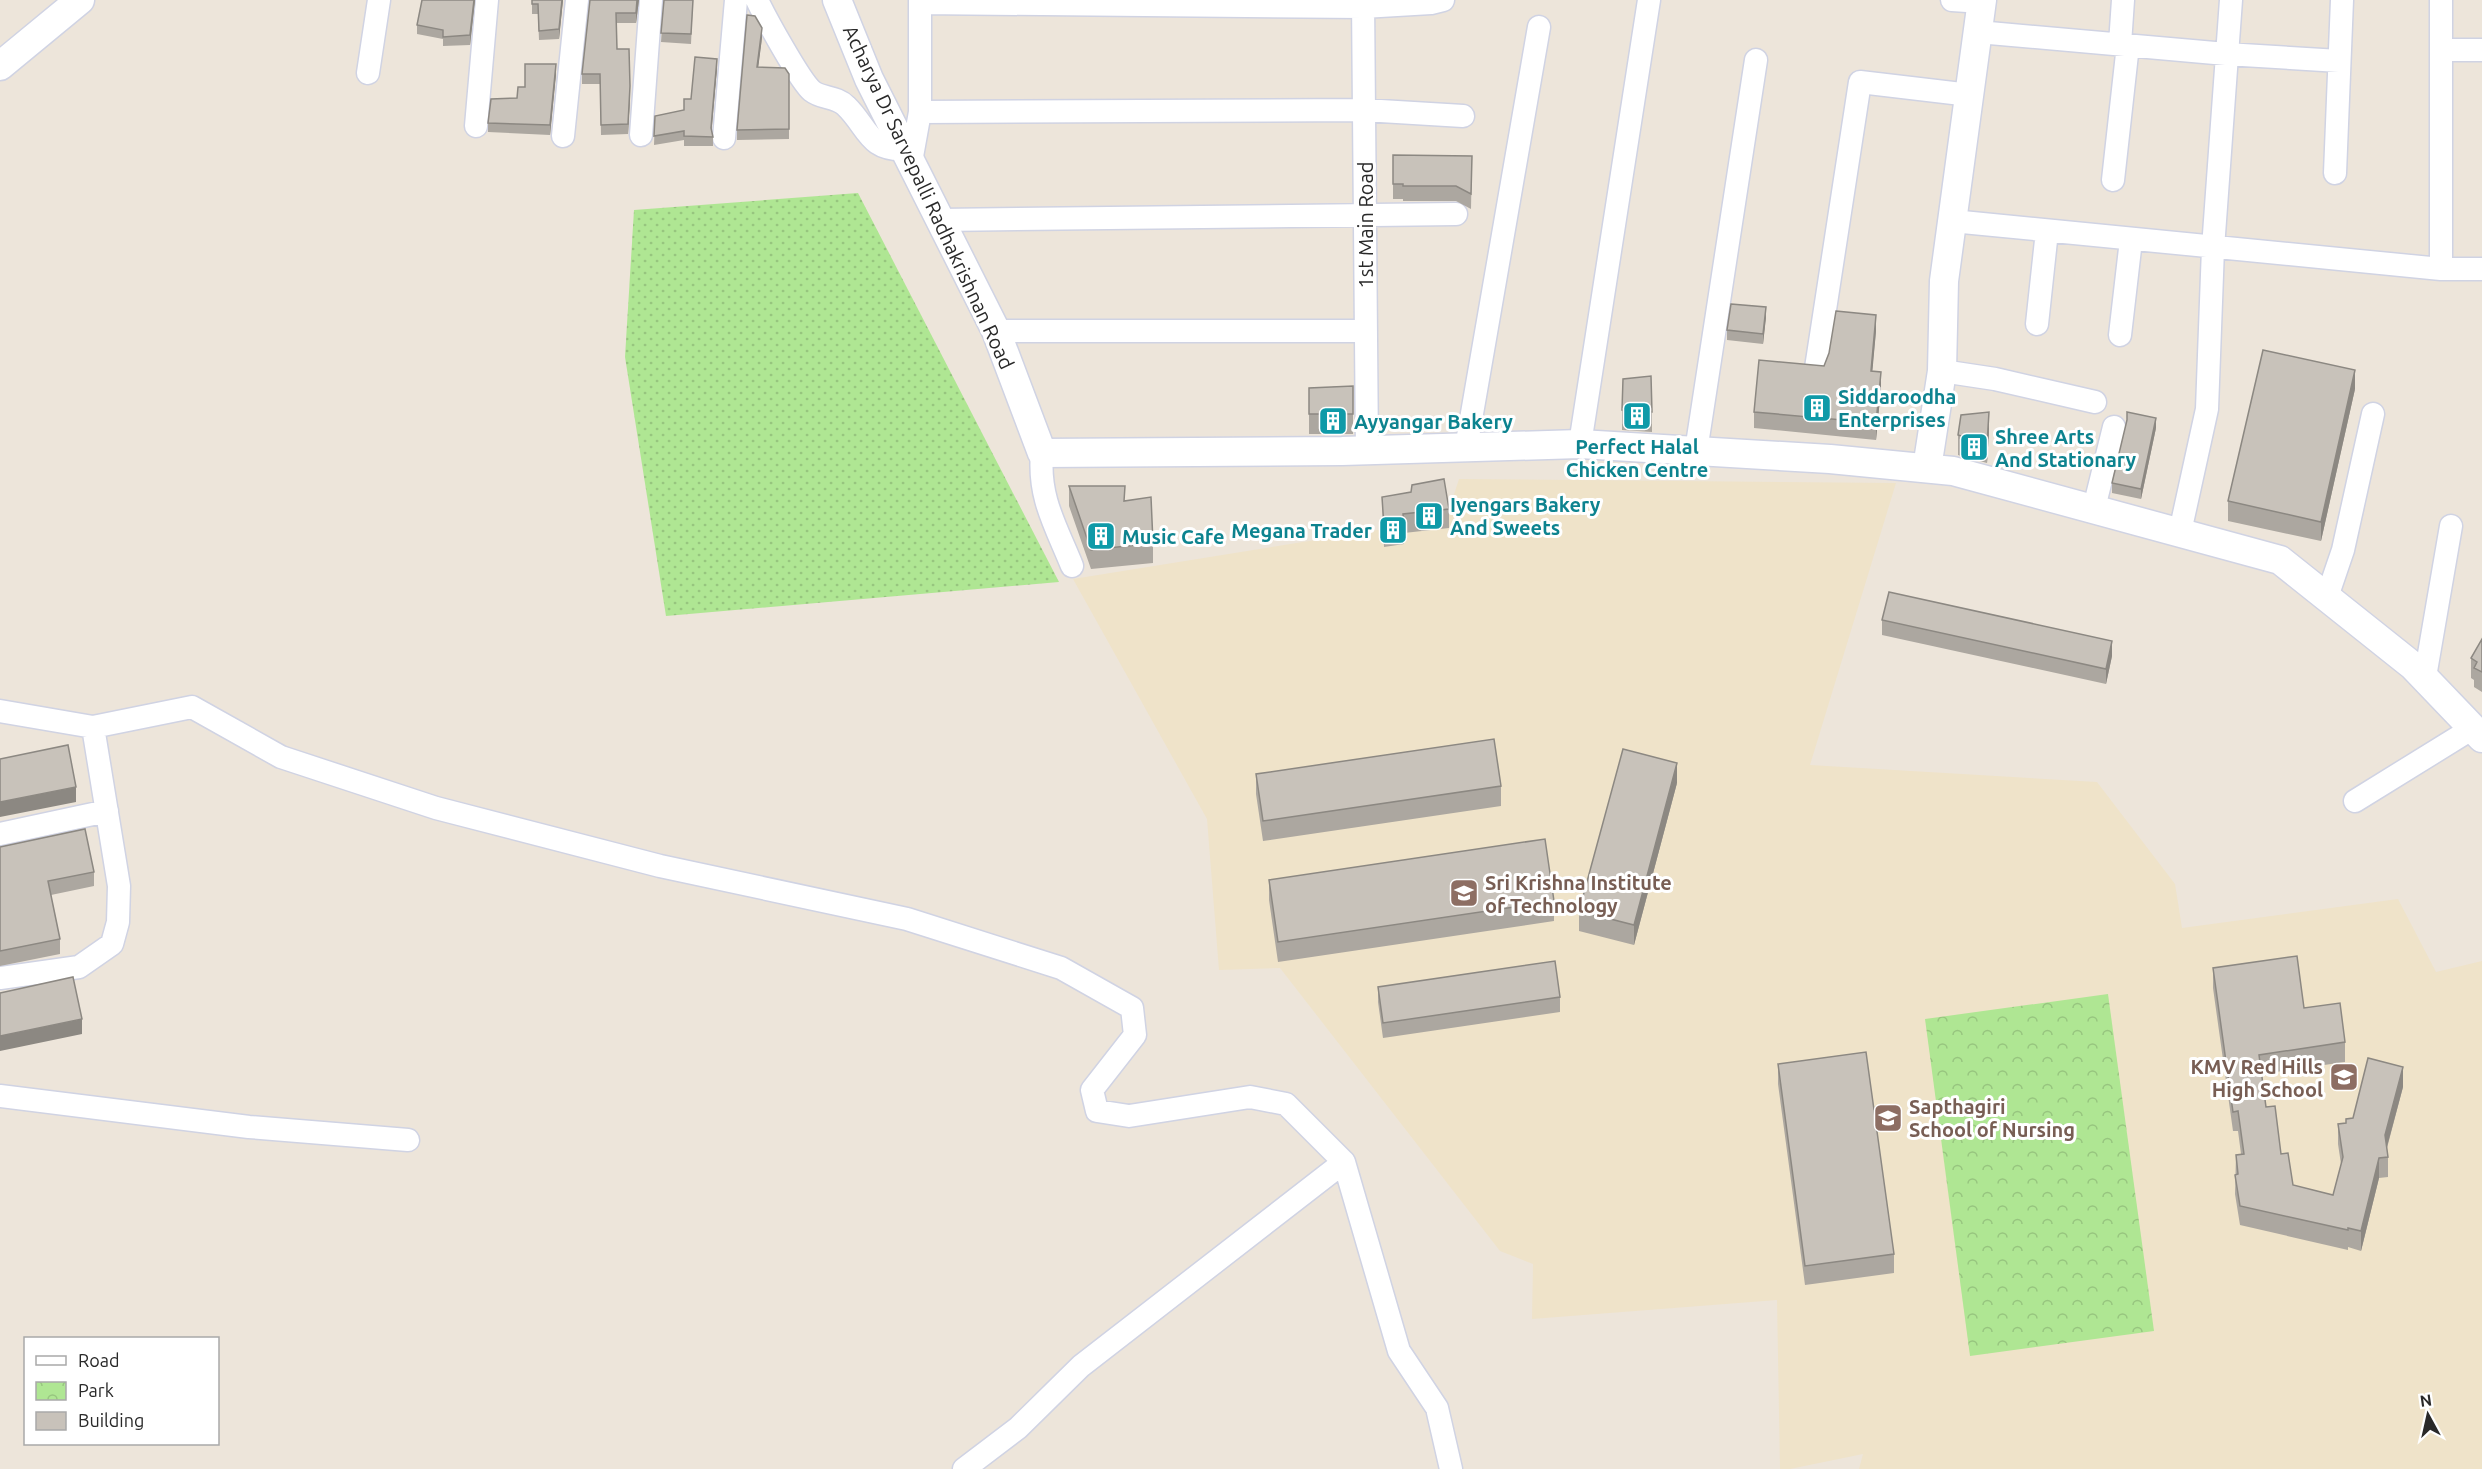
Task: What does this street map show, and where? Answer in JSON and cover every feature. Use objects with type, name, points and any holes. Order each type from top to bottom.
[{"type":"street","points":[[0,66],[80,0]]},
{"type":"street","points":[[368,73],[380,0]]},
{"type":"street","points":[[476,126],[487,0]]},
{"type":"street","points":[[563,136],[577,0]]},
{"type":"street","points":[[640,135],[651,0]]},
{"type":"street","points":[[724,138],[736,0]]},
{"type":"street","points":[[757,0],[812,91],[838,100],[846,106],[879,146],[908,156],[920,112],[920,2],[1431,3],[1443,0]]},
{"type":"street","name":"Acharya Dr Sarvepalli Radhakrishnan Road","points":[[837,0],[869,79],[996,331],[1042,453]]},
{"type":"street","points":[[1581,444],[1649,0]]},
{"type":"street","points":[[1927,468],[1942,370],[1944,281],[1982,1],[1952,0]]},
{"type":"street","points":[[2113,180],[2124,45],[2123,0]]},
{"type":"street","points":[[2180,532],[2207,410],[2213,248],[2231,0]]},
{"type":"street","points":[[2336,173],[2342,0]]},
{"type":"street","points":[[2441,0],[2441,269]]},
{"type":"street","name":"1st Main Road","points":[[1363,3],[1367,450]]},
{"type":"street","points":[[1466,448],[1539,27]]},
{"type":"street","points":[[1978,32],[2226,54],[2339,61]]},
{"type":"street","points":[[2442,50],[2482,50]]},
{"type":"street","points":[[1696,451],[1756,60]]},
{"type":"street","points":[[1816,368],[1860,82],[1970,95]]},
{"type":"street","points":[[920,112],[1364,110],[1463,116]]},
{"type":"street","points":[[940,220],[1456,214]]},
{"type":"street","points":[[1952,221],[2441,269],[2482,269]]},
{"type":"street","points":[[2037,324],[2047,231]]},
{"type":"street","points":[[2120,335],[2131,240]]},
{"type":"street","points":[[996,331],[1366,331]]},
{"type":"street","points":[[1942,370],[1995,379],[2094,402]]},
{"type":"street","points":[[2326,597],[2343,550],[2373,414]]},
{"type":"street","points":[[2094,508],[2114,427]]},
{"type":"street","points":[[1072,566],[1042,493],[1040,475],[1042,453],[1367,450],[1581,444],[1953,471],[2280,560],[2425,677],[2478,733],[2355,801]]},
{"type":"street","points":[[2425,677],[2451,526]]},
{"type":"street","points":[[0,711],[93,728],[192,707],[281,757],[436,808],[660,866],[907,919],[1061,968],[1132,1008],[1135,1035],[1092,1090],[1096,1111],[1129,1116],[1250,1097],[1286,1104],[1344,1162],[1399,1351],[1437,1408],[1451,1469]]},
{"type":"street","points":[[0,978],[79,967],[112,944],[118,922],[119,886],[93,728]]},
{"type":"street","points":[[0,834],[106,811]]},
{"type":"street","points":[[0,1096],[249,1127],[408,1140]]},
{"type":"street","points":[[964,1469],[1018,1428],[1081,1366],[1344,1162]]},
{"type":"shaded area","points":[[1459,479],[1896,483],[1810,765],[2097,782],[2175,884],[2182,928],[2398,899],[2436,972],[2482,961],[2482,1469],[1859,1469],[1863,1454],[1780,1469],[1777,1300],[1532,1319],[1533,1264],[1500,1251],[1280,968],[1219,970],[1207,819],[1073,579],[1446,519]]},
{"type":"green space","points":[[858,193],[1059,582],[666,616],[625,357],[634,210]]},
{"type":"green space","points":[[2108,994],[2154,1331],[1970,1356],[1925,1019]]},
{"type":"building","points":[[422,0],[474,0],[470,35],[443,37],[443,30],[417,25]]},
{"type":"building","points":[[532,0],[562,0],[559,29],[539,31],[538,4],[532,4]]},
{"type":"building","points":[[590,0],[637,0],[636,13],[616,13],[617,49],[629,49],[628,124],[601,125],[600,74],[582,74]]},
{"type":"building","points":[[664,0],[693,0],[691,34],[661,33]]},
{"type":"building","points":[[747,15],[755,16],[762,28],[757,67],[785,68],[789,74],[789,129],[737,130]]},
{"type":"building","points":[[695,57],[717,59],[711,128],[713,137],[684,136],[684,131],[654,136],[655,116],[684,110],[684,99],[691,99]]},
{"type":"building","points":[[525,64],[556,64],[550,125],[488,123],[491,99],[517,98],[518,87],[525,87]]},
{"type":"building","points":[[1393,155],[1472,156],[1471,194],[1456,186],[1393,184]]},
{"type":"building","points":[[1731,304],[1766,307],[1763,334],[1727,330]]},
{"type":"building","points":[[1836,311],[1876,315],[1871,371],[1881,372],[1876,423],[1754,412],[1759,360],[1824,366],[1829,353]]},
{"type":"building","points":[[2263,350],[2355,370],[2321,522],[2228,501]]},
{"type":"building","points":[[1651,376],[1652,412],[1622,410],[1623,379]]},
{"type":"building","points":[[1353,386],[1353,414],[1309,414],[1309,388]]},
{"type":"building","points":[[1989,412],[1987,444],[1958,435],[1961,415]]},
{"type":"building","points":[[2127,412],[2156,418],[2141,489],[2112,483]]},
{"type":"building","points":[[1444,479],[1449,509],[1403,514],[1404,524],[1384,527],[1382,497],[1411,492],[1412,485]]},
{"type":"building","points":[[1069,486],[1125,486],[1124,501],[1151,497],[1153,543],[1091,550]]},
{"type":"building","points":[[1889,592],[2112,641],[2106,669],[1882,620]]},
{"type":"building","points":[[2482,639],[2482,672],[2474,668],[2477,662],[2471,658]]},
{"type":"building","points":[[1494,739],[1501,786],[1263,821],[1256,774]]},
{"type":"building","points":[[68,745],[76,787],[0,802],[0,759]]},
{"type":"building","points":[[1623,749],[1677,763],[1634,925],[1579,911]]},
{"type":"building","points":[[85,829],[94,872],[48,881],[60,939],[0,951],[0,847]]},
{"type":"building","points":[[1545,839],[1554,901],[1278,942],[1269,880]]},
{"type":"building","points":[[2297,956],[2304,1008],[2340,1003],[2345,1042],[2259,1055],[2266,1107],[2275,1106],[2281,1154],[2288,1153],[2293,1185],[2333,1195],[2343,1157],[2338,1124],[2346,1123],[2346,1119],[2353,1118],[2368,1058],[2403,1067],[2385,1135],[2388,1157],[2379,1158],[2361,1231],[2240,1206],[2235,1175],[2238,1174],[2236,1155],[2244,1154],[2238,1111],[2233,1112],[2213,968]]},
{"type":"building","points":[[1555,961],[1560,997],[1383,1023],[1378,987]]},
{"type":"building","points":[[73,977],[82,1019],[0,1036],[0,993]]},
{"type":"building","points":[[1866,1052],[1894,1254],[1805,1266],[1778,1064]]},
{"type":"place","name":"Siddaroodha Enterprises","points":[[1817,408]]},
{"type":"place","name":"Perfect Halal Chicken Centre","points":[[1637,416]]},
{"type":"place","name":"Ayyangar Bakery","points":[[1333,421]]},
{"type":"place","name":"Shree Arts And Stationary","points":[[1974,447]]},
{"type":"place","name":"Iyengars Bakery And Sweets","points":[[1429,516]]},
{"type":"place","name":"Megana Trader","points":[[1393,530]]},
{"type":"place","name":"Music Cafe","points":[[1101,536]]},
{"type":"place","name":"Sri Krishna Institute of Technology","points":[[1464,893]]},
{"type":"place","name":"KMV Red Hills High School","points":[[2344,1077]]},
{"type":"place","name":"Sapthagiri School of Nursing","points":[[1888,1118]]}]
